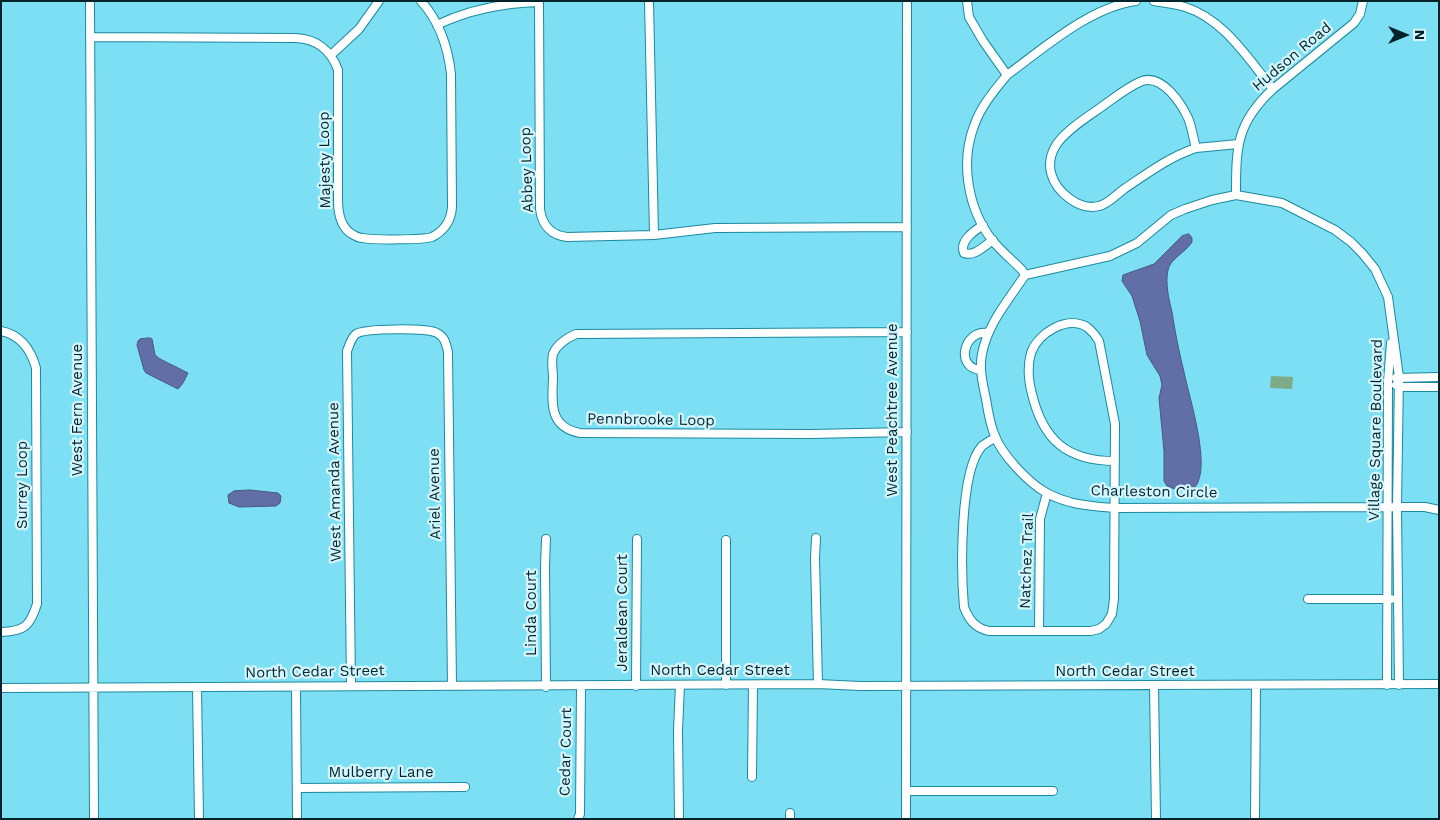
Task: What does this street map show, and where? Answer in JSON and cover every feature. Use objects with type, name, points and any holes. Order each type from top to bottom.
[{"type":"street","name":"West Fern Avenue","points":[[90,1],[94,819]]},
{"type":"street","points":[[90,37],[305,39],[322,46],[331,55],[359,29],[379,1]]},
{"type":"street","name":"Majesty Loop","points":[[331,55],[338,70],[338,200],[341,222],[353,235],[363,239],[429,239],[443,230],[451,216],[451,74],[449,57],[438,25],[420,1]]},
{"type":"street","points":[[649,1],[654,235]]},
{"type":"street","name":"West Peachtree Avenue","points":[[906,819],[907,1]]},
{"type":"street","points":[[966,1],[969,17],[1007,75]]},
{"type":"street","points":[[1136,1],[1122,3],[1102,10],[1076,26],[1007,75],[981,110],[973,127],[968,147],[967,170],[970,193],[983,225],[993,240],[1025,275],[1110,256],[1137,243],[1171,215],[1185,208],[1212,200],[1236,195],[1282,203],[1335,230],[1351,242],[1375,269],[1388,298],[1392,326]]},
{"type":"street","points":[[1154,1],[1193,10],[1206,17],[1223,30],[1273,89]]},
{"type":"street","points":[[1193,10],[1196,1]]},
{"type":"street","name":"Hudson Road","points":[[1236,195],[1238,144],[1250,114],[1273,89],[1354,23],[1360,14],[1363,1]]},
{"type":"street","points":[[438,25],[482,8],[539,2]]},
{"type":"street","name":"Abbey Loop","points":[[539,2],[541,219],[550,230],[561,236],[654,235],[715,228],[907,227]]},
{"type":"street","points":[[1196,148],[1188,119],[1173,94],[1164,86],[1154,81],[1144,80],[1097,110],[1060,138],[1050,160],[1051,173],[1058,186],[1072,202],[1083,206],[1101,206],[1158,165],[1181,153],[1196,148],[1238,144]]},
{"type":"street","points":[[983,225],[963,243],[964,253],[969,255],[974,253],[993,240]]},
{"type":"street","name":"Charleston Circle","points":[[1025,275],[996,316],[988,333],[981,356],[981,370],[988,413],[995,438],[1019,470],[1035,486],[1047,494],[1088,506],[1115,508],[1425,507],[1439,510]]},
{"type":"street","points":[[995,438],[982,446],[975,458],[969,477],[964,521],[964,607],[968,618],[974,626],[982,630],[1090,631],[1099,629],[1106,624],[1112,614],[1114,599],[1115,508],[1114,424],[1099,341],[1086,326],[1073,323],[1054,327],[1042,335],[1032,350],[1028,365],[1028,378],[1038,417],[1046,431],[1061,446],[1082,458],[1114,462]]},
{"type":"street","name":"Village Square Boulevard","points":[[1392,326],[1399,377],[1397,508],[1399,685]]},
{"type":"street","name":"Village Square Boulevard","points":[[1387,685],[1388,381],[1392,326]]},
{"type":"street","name":"West Amanda Avenue","points":[[351,686],[347,350],[352,338],[357,333],[365,330],[409,330]]},
{"type":"street","name":"Ariel Avenue","points":[[409,330],[436,332],[446,342],[448,352],[452,686]]},
{"type":"street","name":"Surrey Loop","points":[[1,331],[16,337],[25,345],[32,356],[36,368],[37,604],[32,620],[26,627],[12,632],[1,632]]},
{"type":"street","name":"Pennbrooke Loop","points":[[907,332],[576,334],[558,346],[553,355],[552,380],[552,404],[560,424],[569,431],[580,433],[811,434],[907,432]]},
{"type":"street","points":[[981,370],[975,370],[970,366],[964,355],[966,344],[978,334],[988,333]]},
{"type":"street","points":[[1388,381],[1399,377],[1439,377]]},
{"type":"street","points":[[1388,381],[1399,387],[1439,387]]},
{"type":"street","name":"Natchez Trail","points":[[1039,631],[1040,519],[1047,494]]},
{"type":"street","points":[[816,538],[818,684]]},
{"type":"street","name":"Linda Court","points":[[546,539],[546,686]]},
{"type":"street","name":"Jeraldean Court","points":[[636,686],[637,540]]},
{"type":"street","points":[[726,540],[726,685]]},
{"type":"street","points":[[1308,599],[1398,599]]},
{"type":"street","name":"North Cedar Street","points":[[1,688],[818,684],[906,686],[1439,684]]},
{"type":"street","points":[[678,819],[680,685]]},
{"type":"street","points":[[752,777],[753,685]]},
{"type":"street","name":"Cedar Court","points":[[578,819],[580,814],[581,686]]},
{"type":"street","points":[[1154,686],[1156,819]]},
{"type":"street","points":[[1255,819],[1256,686]]},
{"type":"street","points":[[198,687],[198,819]]},
{"type":"street","points":[[296,687],[297,819]]},
{"type":"street","name":"Mulberry Lane","points":[[297,788],[465,787]]},
{"type":"street","points":[[906,791],[1053,792]]},
{"type":"green space","points":[[1271,376],[1293,377],[1292,389],[1270,388]]},
{"type":"water","points":[[1189,234],[1192,242],[1169,266],[1167,286],[1179,350],[1198,431],[1201,464],[1200,477],[1195,487],[1175,489],[1167,486],[1164,481],[1164,451],[1159,398],[1162,385],[1160,376],[1147,355],[1140,321],[1132,296],[1122,281],[1123,275],[1154,264],[1182,236]]},
{"type":"water","points":[[140,339],[152,339],[155,355],[188,373],[178,389],[146,373],[144,370],[137,345]]},
{"type":"water","points":[[250,490],[278,493],[281,496],[280,503],[276,506],[239,507],[229,503],[228,495],[234,491]]}]
